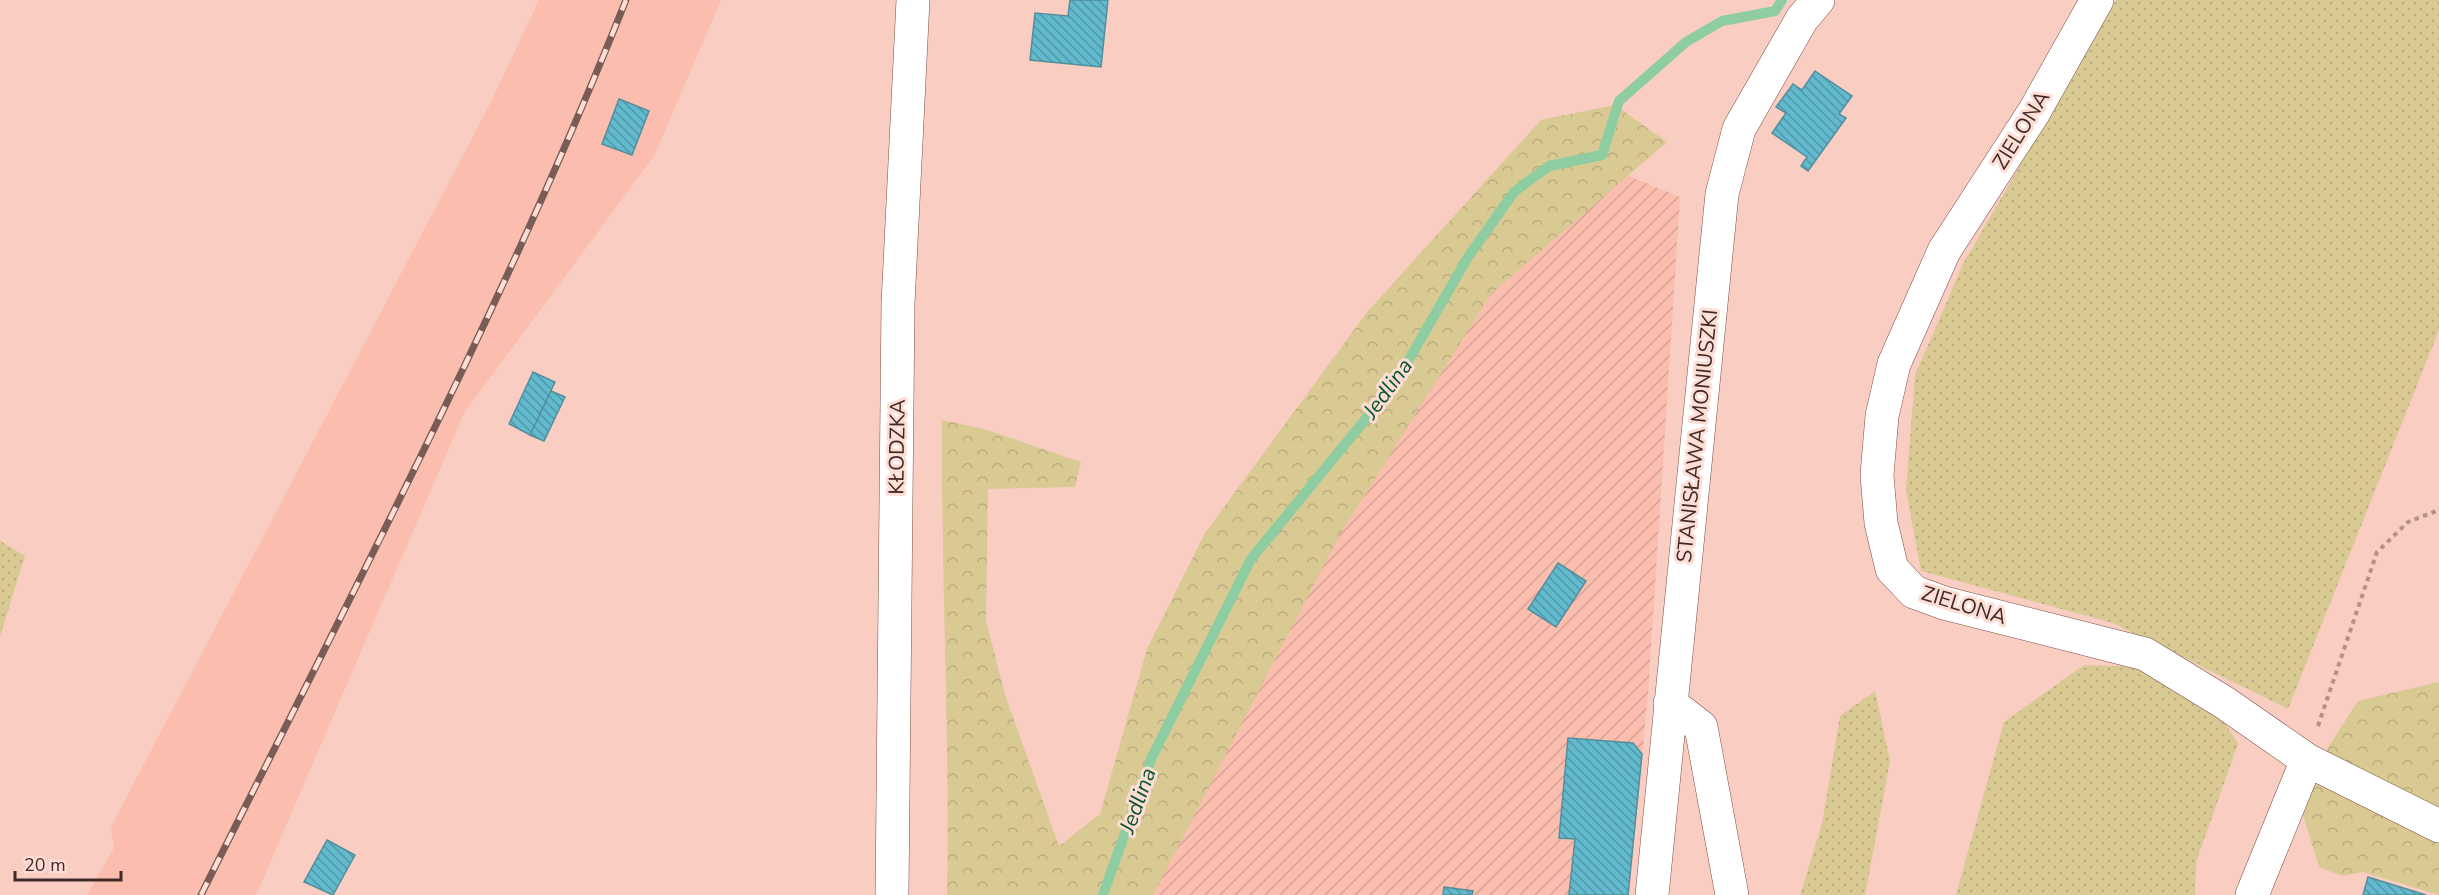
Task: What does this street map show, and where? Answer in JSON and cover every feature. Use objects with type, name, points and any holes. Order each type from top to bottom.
[{"type":"street","name":"KŁODZKA","points":[[892,895],[898,304],[913,0]]},
{"type":"street","name":"STANISŁAWA MONIUSZKI","points":[[1652,895],[1722,194],[1739,129],[1802,19],[1818,0]]},
{"type":"street","name":"ZIELONA","points":[[2097,0],[2034,112],[1944,251],[1894,364],[1882,416],[1877,475],[1881,523],[1892,569],[1914,591],[1944,603],[2145,654],[2225,703],[2302,774],[2439,825]]},
{"type":"street","points":[[1670,704],[1701,727],[1732,895]]},
{"type":"street","points":[[2253,895],[2302,774]]},
{"type":"path","points":[[2302,774],[2377,552],[2408,522],[2439,510]]},
{"type":"shaded area","points":[[539,0],[721,0],[654,156],[464,413],[256,895],[87,895],[114,848],[111,827],[492,100]]},
{"type":"shaded area","points":[[1612,169],[1680,197],[1648,694],[1629,895],[1143,895],[1254,632],[1556,195]]},
{"type":"green space","points":[[2116,0],[2439,0],[2439,330],[2288,709],[2113,623],[1921,571],[1906,490],[1915,375],[1963,264]]},
{"type":"green space","points":[[1615,105],[1667,142],[1491,294],[1339,536],[1153,895],[947,895],[942,420],[984,429],[1081,462],[1075,487],[988,489],[986,620],[1005,695],[1059,846],[1100,814],[1147,649],[1205,533],[1368,311],[1541,120]]},
{"type":"green space","points":[[0,541],[25,556],[0,636]]},
{"type":"green space","points":[[2084,665],[2150,667],[2208,695],[2238,744],[2196,862],[2195,895],[1956,895],[2004,722]]},
{"type":"green space","points":[[2439,682],[2439,895],[2363,872],[2342,876],[2319,867],[2303,815],[2329,746],[2358,701]]},
{"type":"green space","points":[[1875,691],[1890,761],[1865,895],[1800,895],[1822,824],[1840,716]]},
{"type":"building","points":[[1070,0],[1108,0],[1101,67],[1030,60],[1035,13],[1068,16]]},
{"type":"building","points":[[1815,71],[1852,96],[1839,114],[1846,118],[1808,171],[1801,166],[1807,157],[1772,133],[1786,113],[1776,107],[1793,84],[1802,90]]},
{"type":"building","points":[[619,99],[649,111],[632,155],[602,144]]},
{"type":"building","points":[[533,372],[555,382],[530,435],[509,424]]},
{"type":"building","points":[[551,391],[565,397],[544,441],[530,435]]},
{"type":"building","points":[[1558,563],[1586,581],[1556,627],[1528,609]]},
{"type":"building","points":[[1568,738],[1633,743],[1642,754],[1628,895],[1569,895],[1575,839],[1559,838]]},
{"type":"building","points":[[327,840],[355,855],[333,895],[304,882]]},
{"type":"building","points":[[2368,877],[2426,895],[2363,895]]},
{"type":"building","points":[[1444,887],[1473,891],[1472,895],[1443,895]]},
{"type":"waterway","name":"Jedlina","points":[[1103,895],[1152,757],[1251,559],[1396,382],[1468,257],[1514,192],[1549,166],[1602,155],[1619,101],[1686,42],[1722,21],[1775,11],[1782,0]]},
{"type":"railway","points":[[201,895],[477,340],[579,114],[626,0]]}]
